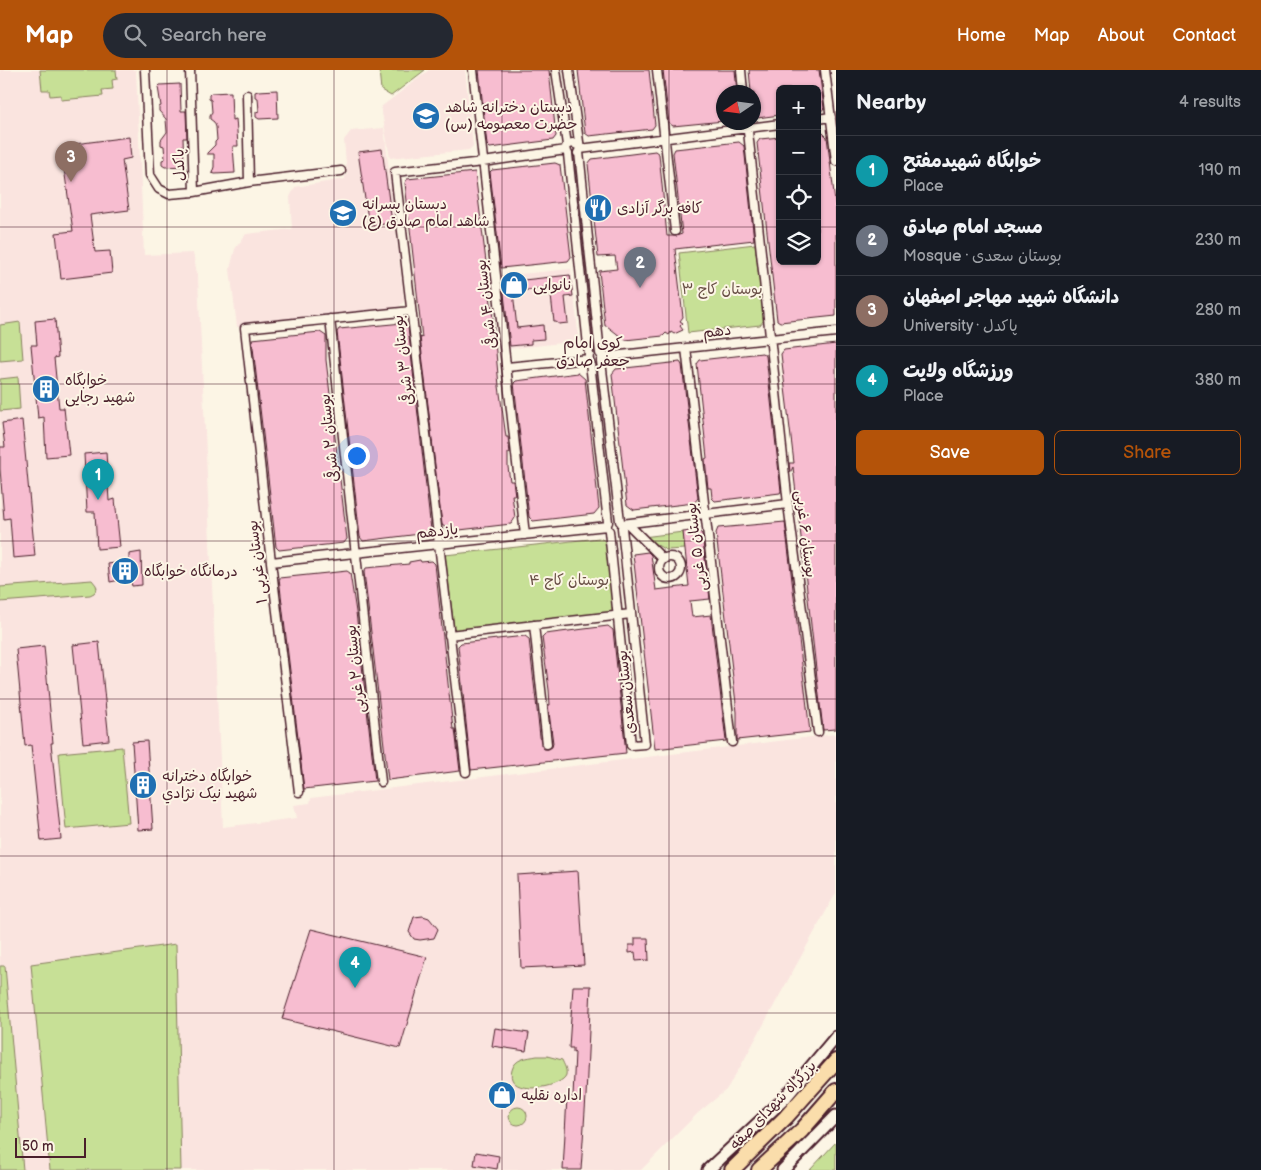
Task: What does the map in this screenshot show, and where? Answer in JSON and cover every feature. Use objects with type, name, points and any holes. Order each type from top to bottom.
[{"type":"highway","name":"بزرگراه شهدای صفه","points":[[732,1170],[786,1118],[836,1061]]},
{"type":"highway","points":[[759,1170],[802,1130],[836,1091]]},
{"type":"main road","points":[[708,1170],[784,1099],[836,1037]]},
{"type":"main road","points":[[783,1170],[836,1116]]},
{"type":"street","name":"پاکدل","points":[[144,70],[150,174],[159,189],[169,194],[194,192],[190,70]]},
{"type":"street","name":"بوستان ۴ شرقی","points":[[473,70],[525,535]]},
{"type":"street","name":"بوستان سعدی","points":[[556,70],[567,150],[631,746],[645,744],[623,524],[601,357],[569,70]]},
{"type":"street","points":[[657,70],[675,231]]},
{"type":"street","points":[[741,70],[742,85]]},
{"type":"street","points":[[825,70],[836,161]]},
{"type":"street","points":[[247,95],[249,182]]},
{"type":"street","points":[[821,118],[831,117]]},
{"type":"street","points":[[761,125],[776,124]]},
{"type":"street","points":[[579,149],[665,139],[718,130]]},
{"type":"street","name":"بوستان ۶ غربی","points":[[748,130],[788,504],[818,732]]},
{"type":"street","points":[[483,162],[567,150],[573,143],[579,149]]},
{"type":"street","points":[[567,150],[573,156],[577,155],[579,149]]},
{"type":"street","name":"بوستان ۳ شرقی","points":[[466,772],[394,172],[483,162]]},
{"type":"street","points":[[194,192],[249,182],[341,171]]},
{"type":"street","points":[[330,319],[411,311]]},
{"type":"street","name":"بوستان غربی ۱","points":[[299,792],[245,328],[330,319]]},
{"type":"street","name":"بوستان ۲ شرقی","points":[[330,319],[356,553]]},
{"type":"street","name":"دهم","points":[[601,357],[836,332]]},
{"type":"street","name":"بوستان ۵ غربی","points":[[686,348],[732,742]]},
{"type":"street","points":[[507,367],[589,359],[596,365],[601,357],[594,352],[589,359]]},
{"type":"street","points":[[663,559],[623,524],[614,518],[608,526],[616,533],[623,524],[788,504]]},
{"type":"street","name":"یازدهم","points":[[271,562],[608,526]]},
{"type":"street","name":"بوستان ۲ غربی","points":[[356,553],[381,782]]},
{"type":"street","points":[[449,635],[631,614]]},
{"type":"street","points":[[534,625],[546,744]]},
{"type":"shaded area","points":[[0,70],[136,70],[144,255],[193,253],[198,278],[223,827],[297,818],[294,805],[310,803],[311,798],[836,734],[836,893],[726,1090],[698,1113],[641,1170],[0,1170]]},
{"type":"shaded area","name":"دبستان دخترانه شاهد حضرت معصومه (س)","points":[[429,70],[465,70],[473,146],[469,150],[390,158],[381,107]]},
{"type":"shaded area","name":"دبستان پسرانه شاهد امام صادق (ع)","points":[[384,128],[404,301],[396,310],[237,327],[230,269],[235,249],[246,234],[292,229],[290,197],[295,187],[345,179],[347,175],[344,140],[351,131]]},
{"type":"shaded area","points":[[571,269],[579,341],[508,349],[500,276]]},
{"type":"green space","points":[[40,70],[116,70],[117,79],[112,80],[113,89],[102,90],[103,96],[61,100],[61,95],[50,96],[49,90],[42,90]]},
{"type":"green space","points":[[379,70],[425,70],[391,96],[381,90]]},
{"type":"green space","name":"بوستان کاج ۳","points":[[755,244],[764,320],[760,325],[688,333],[679,253]]},
{"type":"green space","points":[[20,322],[23,359],[0,361],[0,325]]},
{"type":"green space","points":[[18,377],[20,409],[0,411],[0,379]]},
{"type":"green space","points":[[683,532],[685,549],[666,550],[643,537]]},
{"type":"green space","name":"بوستان کاج ۴","points":[[599,538],[606,541],[614,612],[608,615],[458,632],[454,628],[445,555]]},
{"type":"green space","points":[[92,580],[97,589],[90,595],[0,602],[0,587]]},
{"type":"green space","points":[[122,747],[129,823],[66,829],[59,753]]},
{"type":"green space","points":[[176,944],[181,1170],[50,1170],[31,964]]},
{"type":"green space","points":[[0,966],[5,966],[23,1170],[0,1170]]},
{"type":"green space","points":[[547,1056],[562,1060],[566,1069],[566,1075],[555,1084],[545,1087],[534,1088],[516,1084],[512,1079],[512,1070],[516,1063],[522,1059]]},
{"type":"green space","points":[[518,1107],[524,1110],[527,1116],[524,1122],[518,1125],[512,1122],[509,1116],[512,1110]]},
{"type":"green space","points":[[836,1142],[836,1170],[810,1170]]},
{"type":"building","points":[[479,70],[549,70],[556,136],[553,140],[490,148],[487,145]]},
{"type":"building","points":[[578,70],[649,70],[655,125],[652,129],[589,136],[585,133]]},
{"type":"building","points":[[663,70],[735,70],[736,85],[716,85],[716,122],[673,126],[669,123]]},
{"type":"building","points":[[749,70],[819,70],[821,85],[776,85],[776,116],[761,117],[761,85],[750,85]]},
{"type":"building","points":[[180,84],[181,111],[186,111],[187,138],[183,138],[184,166],[165,167],[162,165],[162,160],[165,159],[164,146],[161,145],[161,140],[167,132],[166,119],[159,111],[161,106],[158,87],[160,85]]},
{"type":"building","points":[[821,85],[824,108],[821,112]]},
{"type":"building","points":[[277,90],[278,118],[259,119],[256,117],[256,112],[259,111],[258,98],[255,97],[255,92]]},
{"type":"building","points":[[231,92],[232,120],[236,119],[238,146],[233,146],[235,173],[215,174],[212,173],[214,154],[206,154],[215,145],[217,140],[216,127],[210,119],[212,112],[209,95],[211,93]]},
{"type":"building","points":[[821,133],[827,137],[836,210],[836,316],[780,322],[777,320],[757,143],[760,139],[776,137],[776,265],[821,265]]},
{"type":"building","points":[[129,137],[131,158],[122,160],[129,210],[90,215],[95,252],[110,251],[112,273],[61,279],[56,233],[73,231],[64,168],[70,167],[67,145]]},
{"type":"building","points":[[739,142],[744,146],[754,240],[675,249],[683,317],[680,321],[683,323],[680,326],[683,330],[674,334],[671,332],[669,335],[666,333],[663,336],[625,340],[605,326],[599,271],[617,269],[615,256],[598,257],[588,164],[592,159],[655,151],[659,154],[667,236],[676,236],[682,234],[673,153],[675,149]]},
{"type":"building","points":[[382,149],[392,223],[369,226],[358,152]]},
{"type":"building","points":[[555,163],[560,165],[571,257],[568,261],[501,268],[490,172],[492,170]]},
{"type":"building","points":[[475,172],[493,319],[499,386],[510,453],[508,453],[508,467],[515,495],[512,495],[515,518],[511,524],[451,531],[442,525],[420,337],[422,338],[405,183],[407,179]]},
{"type":"building","points":[[570,275],[573,296],[565,297],[568,323],[559,324],[554,322],[550,287],[513,292],[517,328],[543,325],[544,339],[531,340],[531,344],[510,346],[503,285],[505,282]]},
{"type":"building","name":"خوابگاه شهید رجایی","points":[[55,319],[58,357],[54,358],[59,408],[64,408],[69,455],[46,457],[44,417],[38,418],[31,345],[37,345],[35,321]]},
{"type":"building","points":[[403,323],[408,327],[431,530],[428,533],[363,541],[360,537],[337,332],[339,329]]},
{"type":"building","points":[[320,332],[326,336],[326,360],[347,539],[344,543],[279,550],[276,547],[252,339]]},
{"type":"building","points":[[836,344],[836,729],[823,730],[793,467],[790,473],[789,463],[794,463],[781,354],[784,350]]},
{"type":"building","points":[[762,353],[766,356],[781,491],[780,493],[715,501],[712,498],[711,488],[708,488],[705,459],[707,458],[697,364],[700,360]]},
{"type":"building","points":[[680,362],[682,365],[698,498],[694,503],[634,510],[627,505],[612,374],[616,369]]},
{"type":"building","points":[[578,373],[585,379],[599,508],[594,514],[533,521],[529,517],[514,383],[516,381]]},
{"type":"building","points":[[22,420],[35,556],[13,558],[10,518],[4,519],[0,447],[5,447],[2,423]]},
{"type":"building","points":[[106,452],[109,501],[115,499],[120,547],[97,549],[95,512],[87,512],[84,454]]},
{"type":"building","points":[[785,522],[810,732],[737,740],[737,712],[716,533],[718,528]]},
{"type":"building","points":[[697,530],[702,534],[710,599],[690,601],[692,617],[711,615],[726,741],[655,749],[633,554],[648,552],[651,555],[656,590],[689,586],[683,532]]},
{"type":"building","name":"درمانگاه خوابگاه","points":[[141,552],[142,585],[132,586],[130,578],[110,582],[108,564],[129,561],[129,554]]},
{"type":"building","points":[[420,560],[421,562],[432,561],[435,564],[453,729],[455,729],[460,771],[388,780],[364,572],[366,568],[409,564],[409,562]]},
{"type":"building","points":[[347,571],[350,573],[356,612],[375,781],[304,789],[279,578]]},
{"type":"building","points":[[608,626],[613,630],[626,753],[471,770],[458,646],[461,643],[525,636],[529,639],[541,745],[544,749],[548,749],[552,747],[553,743],[542,637],[545,634]]},
{"type":"building","points":[[99,642],[109,740],[83,743],[73,645]]},
{"type":"building","points":[[44,646],[53,743],[51,743],[61,839],[41,841],[31,745],[25,746],[16,649]]},
{"type":"building","name":"خوابگاه دخترانه شهيد نيک نژادي","points":[[147,741],[153,829],[138,830],[132,742]]},
{"type":"building","points":[[578,871],[584,965],[521,968],[517,875]]},
{"type":"building","points":[[423,916],[429,918],[438,929],[434,938],[414,939],[409,932],[414,917]]},
{"type":"building","points":[[311,929],[427,957],[400,1048],[282,1019]]},
{"type":"building","points":[[635,938],[648,938],[649,960],[636,961],[635,952],[629,953],[629,945],[635,945]]},
{"type":"building","points":[[573,986],[591,986],[586,1096],[581,1170],[563,1170],[567,1097],[573,1097],[575,1052],[573,1053],[573,1048],[569,1048]]},
{"type":"building","points":[[495,1028],[529,1033],[526,1051],[492,1046]]},
{"type":"building","points":[[476,1152],[499,1156],[497,1169],[474,1165]]},
{"type":"place","name":"دبستان دخترانه شاهد حضرت معصومه (س)","points":[[426,116]]},
{"type":"place","name":"دانشگاه شهید مهاجر اصفهان","points":[[71,182]]},
{"type":"place","name":"کافه برگر آزادی","points":[[598,208]]},
{"type":"place","name":"دبستان پسرانه شاهد امام صادق (ع)","points":[[343,213]]},
{"type":"place","name":"نانوایی","points":[[514,285]]},
{"type":"place","name":"مسجد امام صادق","points":[[640,288]]},
{"type":"place","name":"خوابگاه شهید رجایی","points":[[46,389]]},
{"type":"place","name":"خوابگاه شهیدمفتح","points":[[98,500]]},
{"type":"place","name":"درمانگاه خوابگاه","points":[[125,571]]},
{"type":"place","name":"خوابگاه دخترانه شهيد نيک نژادي","points":[[143,785]]},
{"type":"place","name":"ورزشگاه ولایت","points":[[355,988]]},
{"type":"place","name":"اداره نقليه","points":[[502,1095]]},
{"type":"district","name":"کوی امام جعفر صادق","points":[[593,351]]}]
